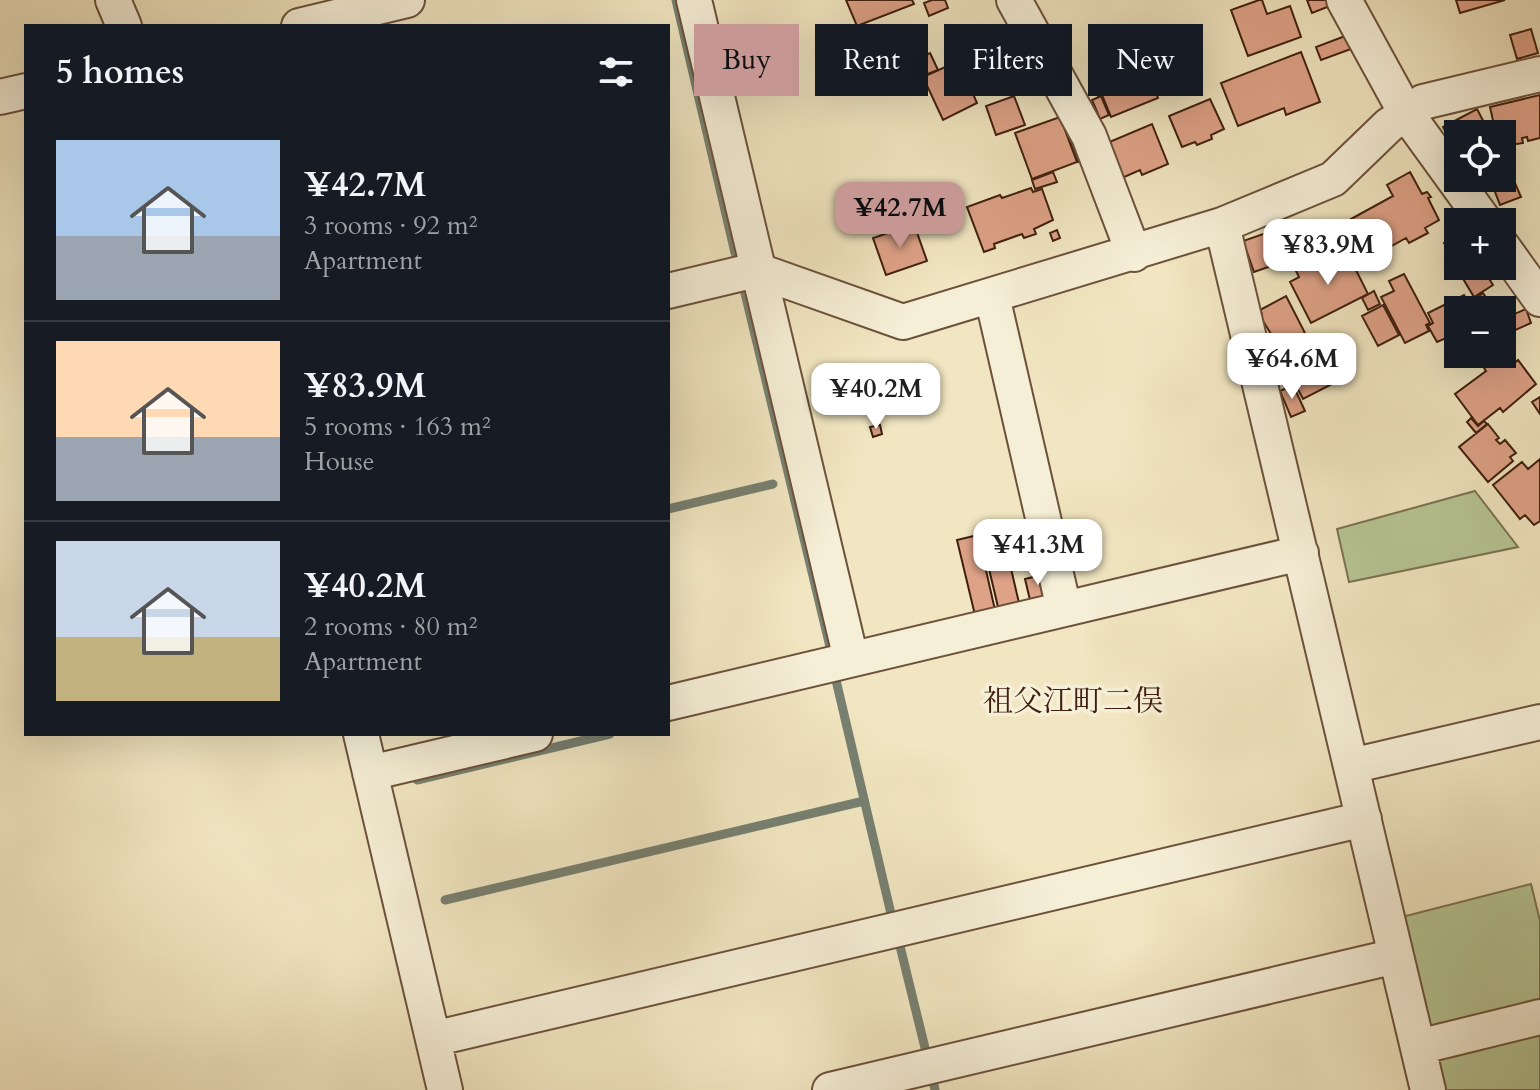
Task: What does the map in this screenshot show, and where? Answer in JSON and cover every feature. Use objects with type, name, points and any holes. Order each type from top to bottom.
[{"type":"street","points":[[113,0],[123,24]]},
{"type":"street","points":[[307,24],[407,0]]},
{"type":"street","points":[[694,0],[851,659]]},
{"type":"street","points":[[1014,0],[1089,136],[1134,254]]},
{"type":"street","points":[[1344,0],[1406,113],[1475,208]]},
{"type":"street","points":[[670,291],[756,270],[903,322],[1222,225],[1333,179],[1389,125],[1423,102],[1540,74]]},
{"type":"street","points":[[0,97],[24,91]]},
{"type":"street","points":[[1222,225],[1428,1090]]},
{"type":"street","points":[[1516,266],[1540,299]]},
{"type":"street","points":[[992,296],[1064,609]]},
{"type":"street","points":[[670,703],[1301,553]]},
{"type":"street","points":[[1351,766],[1540,722]]},
{"type":"street","points":[[361,736],[445,1090]]},
{"type":"street","points":[[370,773],[527,736]]},
{"type":"street","points":[[433,1039],[1364,819]]},
{"type":"street","points":[[830,1090],[1396,956]]},
{"type":"street","points":[[1418,1047],[1540,1017]]},
{"type":"green space","points":[[1475,491],[1518,547],[1349,582],[1337,529]]},
{"type":"green space","points":[[1531,884],[1540,921],[1540,1009],[1429,1037],[1398,918]]},
{"type":"green space","points":[[1540,1028],[1540,1090],[1439,1090],[1436,1052]]},
{"type":"building","points":[[846,0],[912,0],[914,4],[862,24],[856,24]]},
{"type":"building","points":[[945,0],[948,8],[929,16],[924,3]]},
{"type":"building","points":[[1262,0],[1267,14],[1290,6],[1301,37],[1248,56],[1231,10]]},
{"type":"building","points":[[1307,0],[1328,0],[1330,6],[1312,13]]},
{"type":"building","points":[[1456,0],[1505,0],[1460,13]]},
{"type":"building","points":[[1531,29],[1538,53],[1517,59],[1510,35]]},
{"type":"building","points":[[1345,36],[1351,49],[1321,60],[1316,47]]},
{"type":"building","points":[[1301,52],[1320,102],[1286,115],[1284,108],[1238,126],[1221,83]]},
{"type":"building","points":[[928,54],[938,70],[928,74]]},
{"type":"building","points":[[944,68],[944,96],[974,96],[977,103],[943,120],[928,88],[928,75]]},
{"type":"building","points":[[1540,95],[1540,138],[1528,141],[1527,137],[1522,138],[1523,143],[1516,144],[1516,120],[1493,120],[1490,107]]},
{"type":"building","points":[[1014,96],[1025,125],[996,135],[986,106]]},
{"type":"building","points":[[1101,96],[1109,115],[1100,119],[1092,100]]},
{"type":"building","points":[[1102,96],[1157,96],[1158,98],[1111,117]]},
{"type":"building","points":[[1210,99],[1224,129],[1211,135],[1212,139],[1182,147],[1169,116]]},
{"type":"building","points":[[1477,109],[1483,120],[1456,120]]},
{"type":"building","points":[[1060,117],[1077,162],[1032,179],[1015,133]]},
{"type":"building","points":[[1061,117],[1085,159],[1078,162]]},
{"type":"building","points":[[1152,124],[1168,164],[1142,175],[1140,170],[1122,178],[1107,143]]},
{"type":"building","points":[[1053,172],[1057,182],[1035,189],[1032,180]]},
{"type":"building","points":[[1410,172],[1422,194],[1427,192],[1431,197],[1428,198],[1439,220],[1425,228],[1428,233],[1409,243],[1406,238],[1372,257],[1351,219],[1393,196],[1387,185]]},
{"type":"building","points":[[1516,185],[1521,197],[1500,205],[1495,192],[1516,192]]},
{"type":"building","points":[[1031,188],[1033,192],[1042,189],[1053,220],[1034,229],[1036,234],[1024,238],[1022,234],[994,244],[995,248],[984,252],[967,207]]},
{"type":"building","points":[[1290,221],[1298,242],[1279,249],[1271,228]]},
{"type":"building","points":[[914,224],[927,261],[886,275],[873,238]]},
{"type":"building","points":[[1057,230],[1060,238],[1053,241],[1050,233]]},
{"type":"building","points":[[1272,231],[1282,262],[1254,272],[1243,241]]},
{"type":"building","points":[[1347,252],[1368,294],[1311,323],[1290,282],[1299,277],[1296,271],[1315,260],[1318,267]]},
{"type":"building","points":[[1404,274],[1430,323],[1426,325],[1429,331],[1405,343],[1381,297],[1394,291],[1389,281]]},
{"type":"building","points":[[1464,280],[1490,280],[1493,285],[1473,296]]},
{"type":"building","points":[[1374,291],[1380,304],[1368,310],[1362,298]]},
{"type":"building","points":[[1286,296],[1305,333],[1279,347],[1260,316],[1260,310]]},
{"type":"building","points":[[1383,305],[1399,335],[1378,346],[1362,316]]},
{"type":"building","points":[[1444,305],[1444,339],[1437,342],[1428,326],[1433,323],[1428,313]]},
{"type":"building","points":[[1526,309],[1531,323],[1516,330],[1516,313]]},
{"type":"building","points":[[1307,335],[1332,384],[1303,399],[1278,351]]},
{"type":"building","points":[[1275,340],[1279,347],[1291,341],[1277,350],[1291,376],[1288,377],[1271,343]]},
{"type":"building","points":[[1518,360],[1536,384],[1503,412],[1500,408],[1478,425],[1455,394],[1486,371],[1484,368],[1516,368]]},
{"type":"building","points":[[1293,385],[1305,411],[1291,417],[1280,391]]},
{"type":"building","points":[[1540,397],[1540,414],[1532,402]]},
{"type":"building","points":[[1471,418],[1478,426],[1484,421],[1487,424],[1476,433],[1467,422]]},
{"type":"building","points":[[1488,424],[1499,438],[1496,440],[1500,444],[1505,440],[1516,453],[1510,457],[1513,461],[1488,482],[1459,447]]},
{"type":"building","points":[[880,425],[882,434],[873,437],[870,427]]},
{"type":"building","points":[[1540,459],[1540,521],[1534,525],[1525,515],[1520,519],[1493,485],[1522,462],[1528,469]]},
{"type":"building","points":[[1033,520],[1040,553],[1020,558],[1012,525]]},
{"type":"building","points":[[1002,530],[1019,603],[998,607],[981,535]]},
{"type":"building","points":[[978,535],[995,610],[975,615],[957,540]]},
{"type":"building","points":[[1045,574],[1050,596],[1030,600],[1025,579]]},
{"type":"waterway","points":[[676,0],[735,253]]},
{"type":"waterway","points":[[744,289],[831,651]]},
{"type":"waterway","points":[[670,509],[773,484]]},
{"type":"waterway","points":[[835,676],[892,918]]},
{"type":"waterway","points":[[417,780],[602,736]]},
{"type":"waterway","points":[[445,900],[864,801]]},
{"type":"waterway","points":[[899,942],[927,1056]]},
{"type":"waterway","points":[[933,1080],[935,1090]]},
{"type":"district","name":"祖父江町二俣","points":[[1073,701]]}]
